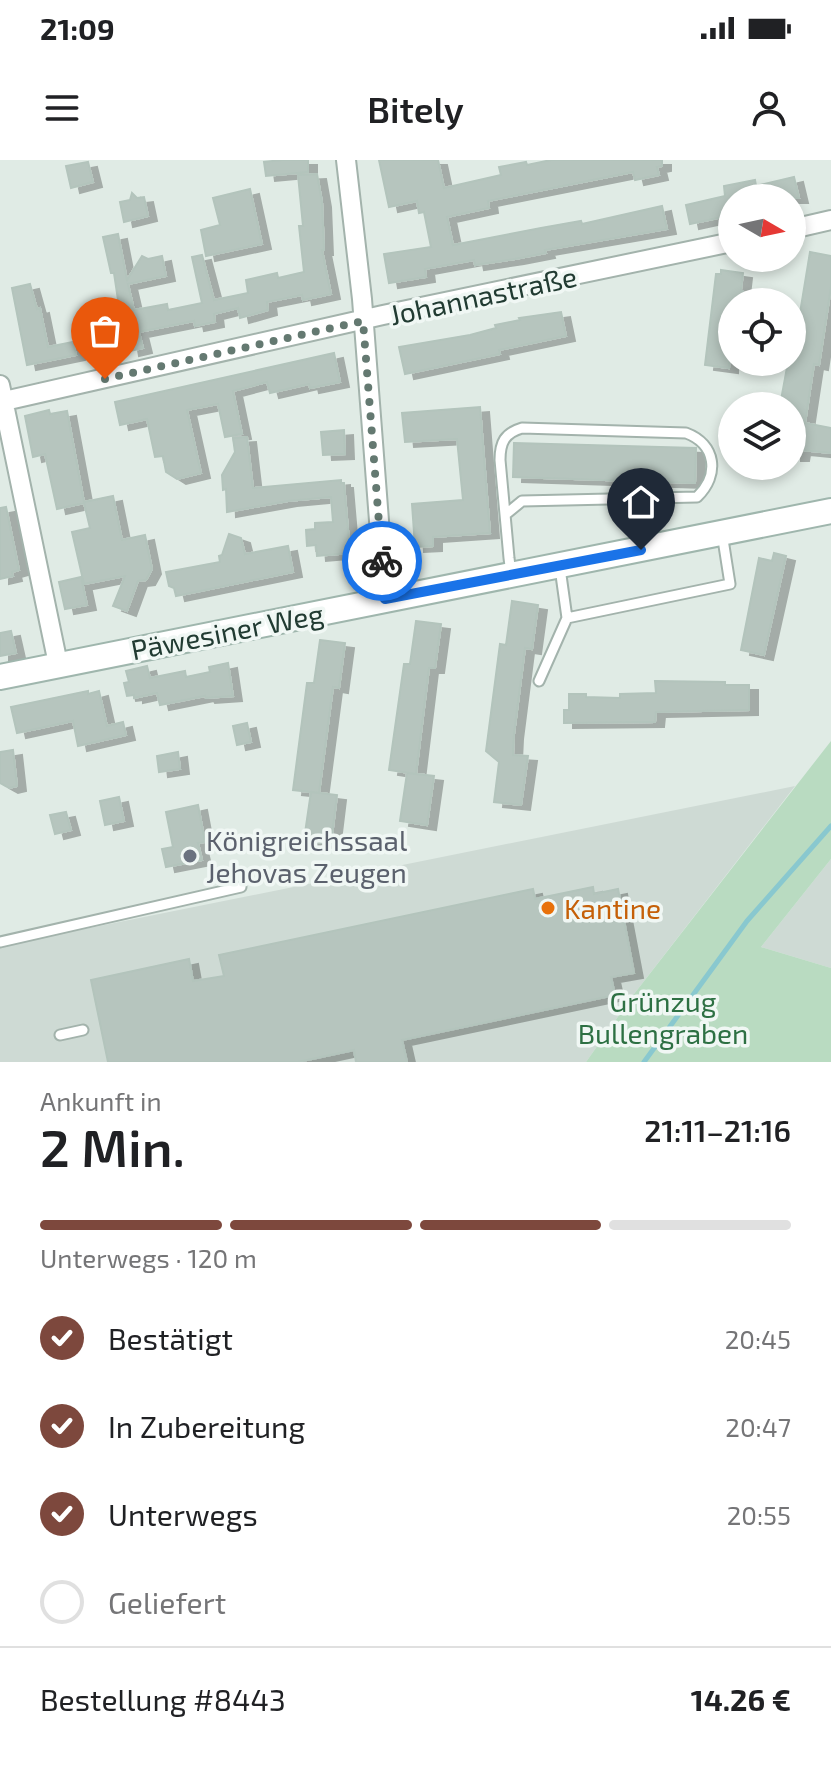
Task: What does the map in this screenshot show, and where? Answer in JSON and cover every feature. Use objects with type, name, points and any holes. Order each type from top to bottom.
[{"type":"street","points":[[346,160],[363,321],[385,599]]},
{"type":"street","points":[[806,226],[831,220]]},
{"type":"street","name":"Johannastraße","points":[[1,396],[718,245]]},
{"type":"street","points":[[1,396],[58,664]]},
{"type":"street","name":"Päwesiner Weg","points":[[0,677],[831,511]]},
{"type":"lane","points":[[505,515],[522,501],[697,497],[706,489],[711,476],[708,448],[699,438],[686,433],[522,428],[512,431],[503,440],[500,450],[505,515],[511,575]]},
{"type":"lane","points":[[567,618],[730,584],[722,533]]},
{"type":"lane","points":[[539,681],[567,618],[559,567]]},
{"type":"lane","points":[[0,942],[241,887]]},
{"type":"lane","points":[[60,1035],[83,1030]]},
{"type":"shaded area","points":[[795,786],[634,994],[586,1062],[0,1062],[0,946]]},
{"type":"shaded area","points":[[831,859],[831,968],[761,947]]},
{"type":"green space","name":"Grünzug Bullengraben","points":[[831,741],[831,859],[761,947],[831,968],[831,1062],[586,1062],[634,994]]},
{"type":"building","points":[[308,160],[308,172],[266,176],[264,162]]},
{"type":"building","points":[[379,160],[438,160],[444,188],[501,175],[499,167],[526,162],[527,165],[551,160],[662,160],[662,166],[657,167],[659,175],[635,180],[633,172],[488,201],[489,208],[447,217],[453,245],[581,221],[582,224],[662,206],[667,229],[545,250],[546,253],[515,259],[475,265],[474,260],[425,269],[426,277],[389,283],[384,254],[431,247],[424,212],[419,213],[417,201],[389,207]]},
{"type":"building","points":[[88,162],[93,182],[71,188],[66,166]]},
{"type":"building","points":[[317,174],[322,202],[322,250],[331,294],[303,300],[302,295],[267,302],[268,310],[240,318],[238,308],[214,314],[215,322],[195,326],[194,321],[139,332],[143,348],[130,351],[128,339],[124,340],[114,273],[111,273],[103,237],[118,234],[127,280],[142,256],[148,259],[162,256],[166,276],[128,284],[134,310],[167,304],[168,310],[202,303],[192,257],[202,255],[214,300],[248,293],[246,280],[277,273],[278,278],[304,272],[298,175]]},
{"type":"building","points":[[794,177],[796,184],[764,184]]},
{"type":"building","points":[[755,180],[756,184],[734,184]]},
{"type":"building","points":[[250,189],[262,244],[206,256],[201,230],[220,225],[213,198]]},
{"type":"building","points":[[132,193],[137,198],[144,197],[148,216],[124,222],[120,202],[130,200]]},
{"type":"building","points":[[718,198],[718,218],[690,224],[686,205]]},
{"type":"building","points":[[810,252],[831,256],[831,287],[819,365],[814,364],[806,416],[806,392],[782,392],[785,376],[806,376],[804,288]]},
{"type":"building","points":[[743,273],[741,288],[718,288],[718,367],[705,365],[716,274]]},
{"type":"building","points":[[30,284],[37,309],[40,308],[48,347],[73,342],[76,355],[27,365],[12,288]]},
{"type":"building","points":[[561,312],[566,336],[405,374],[399,347],[470,335],[519,318]]},
{"type":"building","points":[[334,353],[340,382],[310,388],[309,384],[270,393],[267,382],[233,391],[242,434],[225,437],[218,404],[187,410],[201,473],[177,479],[166,472],[163,456],[155,457],[147,419],[120,425],[115,402]]},
{"type":"building","points":[[480,407],[490,533],[433,537],[433,546],[415,547],[412,504],[463,500],[457,439],[405,442],[402,413]]},
{"type":"building","points":[[49,410],[50,414],[67,411],[84,502],[113,496],[122,540],[145,535],[152,569],[146,580],[138,581],[127,611],[113,606],[125,576],[84,584],[72,532],[90,528],[84,503],[57,509],[45,454],[33,457],[25,416]]},
{"type":"building","points":[[806,423],[831,428],[831,453],[806,450]]},
{"type":"building","points":[[344,430],[345,454],[323,455],[321,432]]},
{"type":"building","points":[[247,437],[253,488],[341,480],[344,483],[350,553],[317,556],[316,545],[307,546],[306,530],[315,529],[315,523],[333,522],[331,497],[227,512],[222,475],[235,452],[233,438]]},
{"type":"building","points":[[514,443],[696,448],[695,483],[513,477]]},
{"type":"building","points":[[6,507],[19,570],[12,572],[13,576],[0,579],[0,508]]},
{"type":"building","points":[[229,534],[241,538],[245,554],[288,546],[293,572],[176,596],[174,588],[169,586],[166,572],[220,562],[219,556]]},
{"type":"building","points":[[774,553],[786,556],[764,655],[741,650],[759,558],[772,561]]},
{"type":"building","points":[[81,577],[87,605],[65,609],[59,582]]},
{"type":"building","points":[[512,601],[538,605],[532,649],[525,648],[514,734],[513,755],[528,756],[521,805],[494,802],[499,762],[486,751],[500,644],[506,645]]},
{"type":"building","points":[[416,621],[441,624],[435,668],[429,668],[416,774],[389,770],[404,664],[410,664]]},
{"type":"building","points":[[11,631],[16,653],[0,656],[0,633]]},
{"type":"building","points":[[320,640],[345,643],[339,688],[333,687],[319,793],[337,795],[331,844],[304,840],[311,792],[293,790],[307,683],[314,683]]},
{"type":"building","points":[[228,663],[233,696],[205,696],[160,705],[157,693],[134,698],[134,695],[127,696],[124,683],[129,682],[126,671],[147,666],[150,678],[185,671],[186,677],[210,672],[209,667]]},
{"type":"building","points":[[655,681],[749,685],[749,710],[656,712],[655,722],[564,723],[564,710],[569,710],[569,694],[620,698],[620,694],[656,693]]},
{"type":"building","points":[[88,691],[88,694],[99,691],[107,726],[123,722],[126,735],[78,746],[73,721],[17,733],[11,707]]},
{"type":"building","points":[[247,723],[251,742],[237,745],[233,726]]},
{"type":"building","points":[[13,750],[17,786],[9,788],[0,783],[0,752]]},
{"type":"building","points":[[178,752],[180,769],[159,772],[157,756]]},
{"type":"building","points":[[407,773],[434,776],[427,825],[400,821]]},
{"type":"building","points":[[119,797],[124,821],[105,825],[100,801]]},
{"type":"building","points":[[198,805],[205,842],[198,843],[202,860],[166,867],[162,849],[173,847],[166,812]]},
{"type":"building","points":[[66,812],[71,830],[55,834],[50,815]]},
{"type":"building","points":[[593,887],[594,894],[618,889],[634,973],[611,977],[615,995],[402,1040],[407,1062],[356,1062],[354,1050],[298,1062],[108,1062],[91,980],[189,959],[193,981],[224,976],[219,955],[533,889],[535,899]]},
{"type":"waterway","points":[[644,1062],[747,921],[831,826]]},
{"type":"way so far","points":[[105,379],[363,321],[382,561]]},
{"type":"place","name":"Königreichssaal Jehovas Zeugen","points":[[190,856]]},
{"type":"place","name":"Kantine","points":[[548,908]]},
{"type":"route","points":[[382,561],[385,599],[641,550]]}]
